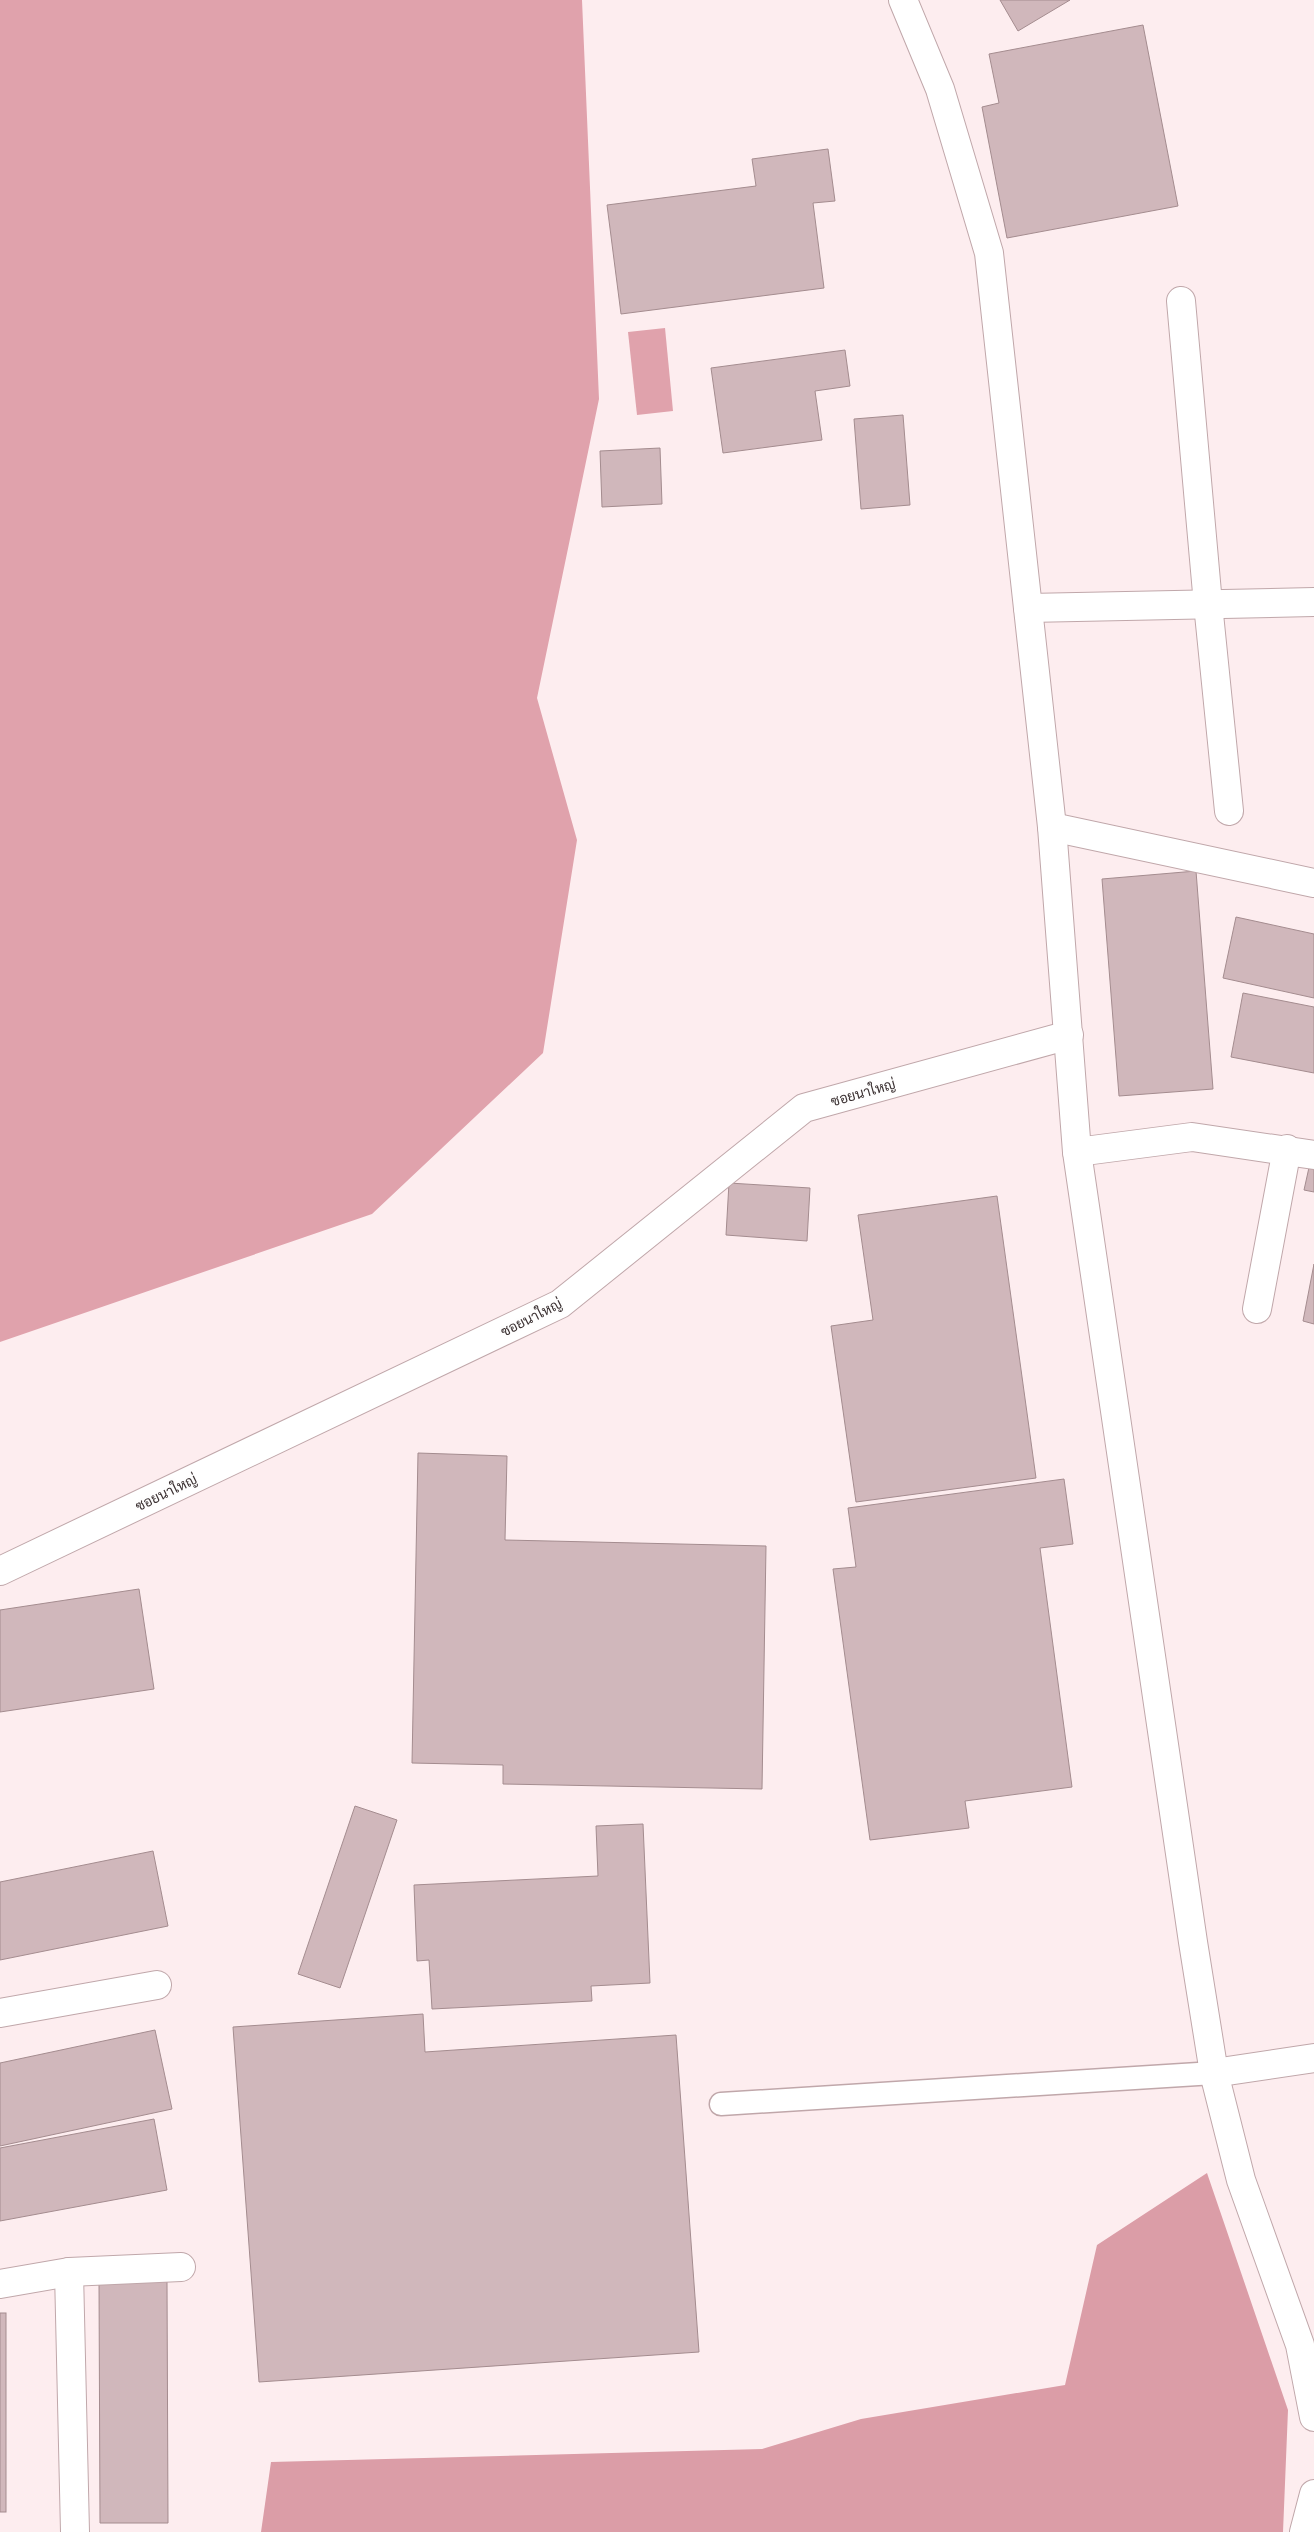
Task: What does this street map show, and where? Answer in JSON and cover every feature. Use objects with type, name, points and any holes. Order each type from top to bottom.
[{"type":"street","points":[[903,0],[940,89],[989,253],[1052,827],[1077,1152],[1190,1922],[1214,2073],[1241,2180],[1300,2345],[1314,2417]]},
{"type":"street","points":[[1181,301],[1208,604],[1229,811]]},
{"type":"street","points":[[1028,608],[1314,602]]},
{"type":"street","points":[[1052,827],[1314,883]]},
{"type":"street","name":"ซอยนาใหญ่","points":[[0,1571],[560,1304],[804,1108],[1069,1035]]},
{"type":"street","points":[[1077,1152],[1192,1137],[1314,1154]]},
{"type":"street","points":[[1257,1309],[1287,1149]]},
{"type":"street","points":[[0,2013],[158,1985]]},
{"type":"street","points":[[1214,2073],[1314,2058]]},
{"type":"street","points":[[0,2284],[69,2272],[181,2267]]},
{"type":"street","points":[[69,2272],[75,2532]]},
{"type":"street","points":[[1304,2532],[1314,2494]]},
{"type":"lane","points":[[721,2104],[1214,2073]]},
{"type":"shaded area","points":[[0,0],[582,0],[599,399],[537,698],[577,840],[543,1053],[372,1214],[0,1342]]},
{"type":"shaded area","points":[[665,328],[673,411],[637,415],[628,332]]},
{"type":"shaded area","points":[[1207,2173],[1288,2410],[1283,2532],[261,2532],[271,2462],[762,2449],[861,2419],[1065,2385],[1097,2245]]},
{"type":"building","points":[[1000,0],[1070,0],[1018,31]]},
{"type":"building","points":[[1143,25],[1178,206],[1007,238],[982,107],[999,103],[989,54]]},
{"type":"building","points":[[828,149],[835,201],[813,203],[824,288],[621,314],[607,205],[756,186],[752,159]]},
{"type":"building","points":[[845,350],[850,386],[815,391],[822,440],[723,453],[711,368]]},
{"type":"building","points":[[903,415],[910,505],[861,509],[854,419]]},
{"type":"building","points":[[660,448],[662,504],[602,507],[600,451]]},
{"type":"building","points":[[1196,871],[1213,1089],[1119,1096],[1102,879]]},
{"type":"building","points":[[1236,917],[1314,934],[1314,998],[1223,978]]},
{"type":"building","points":[[1243,993],[1314,1007],[1314,1073],[1231,1057]]},
{"type":"building","points":[[1310,1163],[1314,1164],[1314,1192],[1304,1190]]},
{"type":"building","points":[[729,1183],[810,1188],[807,1241],[726,1235]]},
{"type":"building","points":[[997,1196],[1036,1478],[856,1502],[831,1326],[873,1320],[858,1215]]},
{"type":"building","points":[[1314,1264],[1314,1324],[1303,1321]]},
{"type":"building","points":[[418,1453],[507,1456],[505,1540],[766,1546],[762,1789],[503,1784],[503,1765],[412,1763]]},
{"type":"building","points":[[1064,1479],[1073,1544],[1040,1548],[1072,1787],[965,1801],[969,1828],[870,1840],[833,1569],[856,1567],[848,1508]]},
{"type":"building","points":[[139,1589],[154,1689],[0,1712],[0,1610]]},
{"type":"building","points":[[355,1806],[397,1820],[340,1988],[298,1974]]},
{"type":"building","points":[[643,1824],[650,1983],[591,1986],[592,2001],[432,2009],[429,1960],[417,1961],[414,1885],[598,1876],[596,1826]]},
{"type":"building","points":[[153,1851],[168,1926],[0,1960],[0,1882]]},
{"type":"building","points":[[423,2014],[425,2052],[676,2035],[699,2352],[259,2382],[233,2027]]},
{"type":"building","points":[[155,2030],[172,2109],[0,2146],[0,2063]]},
{"type":"building","points":[[154,2119],[167,2190],[0,2221],[0,2148]]},
{"type":"building","points":[[99,2281],[167,2281],[168,2523],[100,2523]]},
{"type":"building","points":[[0,2313],[6,2313],[6,2512],[0,2512]]}]
